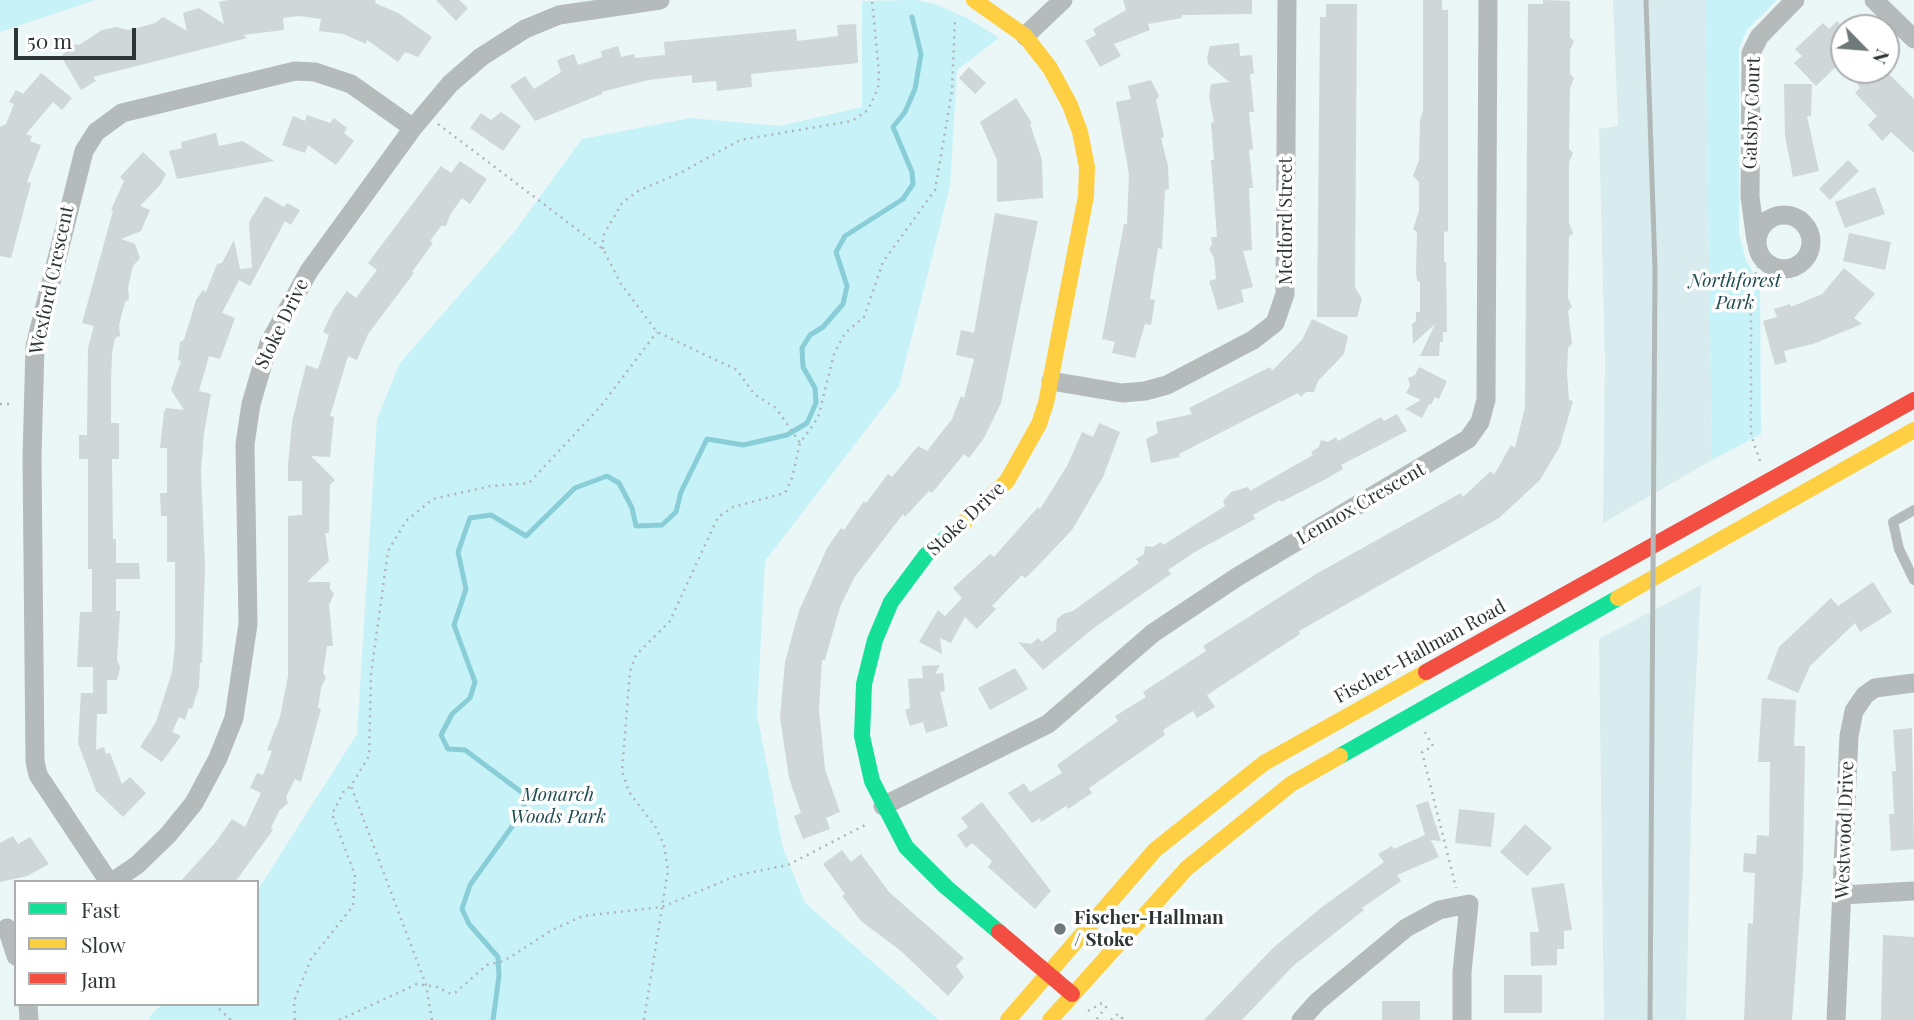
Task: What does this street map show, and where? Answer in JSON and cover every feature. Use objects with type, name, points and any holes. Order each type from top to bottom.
[{"type":"main road","name":"Stoke Drive","points":[[974,0],[1025,36],[1050,68],[1070,104],[1080,132],[1087,167],[1082,223],[1051,381],[1039,424],[1019,465],[988,503],[942,540],[912,572],[891,602],[875,640],[864,684],[862,736],[879,813],[906,847],[946,887],[1072,995]]},
{"type":"main road","name":"Fischer-Hallman Road","points":[[1008,1020],[1155,850],[1264,763],[1914,400]]},
{"type":"main road","points":[[1050,1020],[1187,868],[1291,784],[1914,430]]},
{"type":"street","name":"Stoke Drive","points":[[113,880],[137,865],[168,835],[194,803],[218,758],[234,718],[248,624],[245,444],[257,374],[269,344],[309,271],[413,128],[450,84],[481,57],[524,29],[559,15],[660,0]]},
{"type":"street","points":[[1025,36],[1063,0]]},
{"type":"street","name":"Medford Street","points":[[1051,381],[1122,393],[1145,391],[1167,385],[1253,340],[1275,323],[1285,294],[1287,0]]},
{"type":"street","name":"Lennox Crescent","points":[[879,813],[1048,724],[1153,632],[1237,577],[1468,439],[1480,422],[1486,400],[1488,0]]},
{"type":"street","name":"Gatsby Court","points":[[1759,249],[1750,197],[1751,53],[1759,37],[1795,0]]},
{"type":"street","points":[[1874,0],[1914,39]]},
{"type":"street","name":"Wexford Crescent","points":[[109,880],[38,775],[35,761],[32,457],[35,346],[84,151],[96,132],[122,113],[295,71],[315,72],[351,84],[413,128]]},
{"type":"street","name":"Westwood Drive","points":[[1836,1020],[1849,736],[1854,711],[1865,695],[1875,688],[1914,683]]},
{"type":"street","points":[[1842,895],[1914,891]]},
{"type":"street","points":[[1301,1020],[1317,1002],[1406,928],[1439,909],[1469,904],[1462,972],[1462,1020]]},
{"type":"street","points":[[8,928],[14,949]]},
{"type":"lane","points":[[1914,510],[1893,522],[1899,549],[1914,580]]},
{"type":"path","points":[[800,443],[776,408],[754,394],[737,370],[657,332],[621,285],[603,248],[603,236],[622,203],[638,191],[682,173],[740,140],[852,121],[868,110],[878,88],[879,73],[872,0]]},
{"type":"path","points":[[644,1020],[668,870],[664,845],[655,826],[629,792],[622,771],[630,671],[636,655],[670,621],[718,517],[733,508],[785,493],[792,478],[800,443],[818,418],[835,354],[845,333],[864,317],[883,262],[934,190],[952,91],[955,18]]},
{"type":"path","points":[[437,123],[603,248]]},
{"type":"path","points":[[1759,249],[1751,286],[1751,435],[1763,469]]},
{"type":"path","points":[[295,1020],[294,1001],[311,959],[353,906],[355,876],[332,814],[344,791],[351,786],[369,756],[371,674],[388,551],[406,521],[433,499],[491,486],[529,482],[601,406],[657,332]]},
{"type":"path","points":[[0,404],[11,404]]},
{"type":"path","points":[[1423,727],[1433,746],[1422,752],[1461,905]]},
{"type":"path","points":[[351,786],[426,985],[432,1020]]},
{"type":"path","points":[[339,1020],[417,984],[451,994],[487,965],[504,961],[552,930],[583,916],[662,907],[738,875],[788,865],[879,813]]},
{"type":"path","points":[[1081,1011],[1084,1013],[1102,1003],[1106,1007],[1096,1020]]},
{"type":"path","points":[[216,1006],[231,1020]]},
{"type":"path","points":[[1111,1020],[1118,1014],[1121,1020]]},
{"type":"shaded area","points":[[1613,0],[1705,0],[1712,460],[1603,523],[1605,361],[1599,129],[1618,126]]},
{"type":"shaded area","points":[[1701,585],[1693,738],[1686,1020],[1604,1020],[1599,639]]},
{"type":"green space","points":[[0,0],[95,0],[0,32]]},
{"type":"green space","name":"Monarch Woods Park","points":[[916,0],[935,4],[969,19],[999,38],[957,70],[950,186],[899,387],[765,561],[757,714],[783,848],[805,903],[939,1020],[150,1020],[150,1016],[160,1006],[259,1006],[259,888],[357,734],[377,419],[400,363],[515,231],[582,139],[690,118],[780,126],[862,107],[862,1]]},
{"type":"green space","name":"Northforest Park","points":[[1705,0],[1777,0],[1747,30],[1739,48],[1739,234],[1746,260],[1760,285],[1761,434],[1712,460]]},
{"type":"building","points":[[376,0],[375,3],[398,13],[432,37],[418,57],[405,52],[398,62],[367,40],[366,44],[343,34],[319,31],[321,19],[299,16],[283,18],[284,30],[243,35],[247,38],[93,77],[96,81],[81,90],[61,56],[76,44],[79,45],[102,30],[116,27],[128,30],[138,28],[155,23],[163,17],[187,31],[183,13],[199,8],[224,24],[219,2]]},
{"type":"building","points":[[436,0],[459,0],[468,8],[456,21]]},
{"type":"building","points":[[1123,0],[1252,0],[1252,14],[1182,15],[1182,18],[1148,24],[1150,30],[1114,44],[1121,56],[1100,67],[1085,41],[1096,35],[1093,29],[1126,10]]},
{"type":"building","points":[[1423,0],[1442,0],[1442,10],[1448,10],[1448,232],[1444,231],[1447,332],[1443,332],[1439,356],[1420,356],[1435,324],[1413,344],[1412,324],[1416,321],[1416,312],[1420,312],[1420,282],[1417,281],[1416,272],[1417,232],[1413,229],[1419,211],[1419,182],[1413,176],[1419,160],[1420,119],[1423,111]]},
{"type":"building","points":[[1543,0],[1570,1],[1570,37],[1574,41],[1570,50],[1570,74],[1574,78],[1570,88],[1569,149],[1573,153],[1569,162],[1569,223],[1573,233],[1569,237],[1568,298],[1572,307],[1568,311],[1572,344],[1568,348],[1567,374],[1569,400],[1573,401],[1560,446],[1540,480],[1499,518],[1299,631],[1300,634],[1207,695],[1215,707],[1197,718],[1193,711],[1163,730],[1165,735],[1089,788],[1092,793],[1068,809],[1066,806],[1041,822],[1040,818],[1032,823],[1008,793],[1024,783],[1030,792],[1062,773],[1057,765],[1118,721],[1115,716],[1146,697],[1143,692],[1206,651],[1203,646],[1316,574],[1461,493],[1463,497],[1491,471],[1494,475],[1511,445],[1515,448],[1525,407],[1528,4],[1543,4]]},
{"type":"building","points":[[1326,4],[1357,4],[1355,287],[1362,299],[1357,317],[1317,317],[1320,17],[1326,17]]},
{"type":"building","points":[[1823,23],[1829,29],[1830,72],[1816,86],[1794,63],[1802,56],[1795,49]]},
{"type":"building","points":[[856,24],[858,63],[751,74],[752,87],[717,91],[716,81],[692,83],[692,75],[648,80],[602,92],[535,121],[510,86],[525,76],[534,89],[561,72],[557,60],[574,54],[578,65],[602,57],[601,51],[618,46],[621,57],[634,54],[635,58],[665,55],[664,42],[796,29],[797,41],[838,36],[837,25]]},
{"type":"building","points":[[1239,43],[1240,56],[1252,55],[1254,74],[1250,74],[1254,112],[1249,112],[1253,149],[1249,150],[1253,188],[1249,188],[1252,250],[1243,251],[1253,287],[1241,290],[1244,302],[1218,310],[1209,281],[1216,279],[1214,258],[1209,249],[1212,245],[1211,237],[1217,237],[1211,160],[1214,160],[1211,123],[1214,122],[1209,96],[1211,84],[1229,82],[1208,64],[1207,58],[1210,46]]},
{"type":"building","points":[[969,67],[986,83],[975,94],[959,78]]},
{"type":"building","points":[[41,73],[72,98],[62,110],[53,102],[26,134],[32,136],[30,141],[41,145],[27,182],[31,183],[11,258],[0,256],[0,127],[6,124],[14,104],[9,102],[16,90],[23,94]]},
{"type":"building","points":[[1151,80],[1159,96],[1156,100],[1164,137],[1161,138],[1168,166],[1169,189],[1165,190],[1162,249],[1158,248],[1150,299],[1155,300],[1151,325],[1145,324],[1135,358],[1112,353],[1115,342],[1102,339],[1124,224],[1127,224],[1129,174],[1116,102],[1131,99],[1128,86]]},
{"type":"building","points":[[1784,84],[1812,84],[1811,116],[1807,116],[1819,171],[1793,177],[1785,136]]},
{"type":"building","points":[[1857,84],[1899,84],[1914,99],[1914,153],[1891,132],[1882,141],[1868,125],[1877,116],[1855,93],[1860,88]]},
{"type":"building","points":[[1016,98],[1032,123],[1030,124],[1042,160],[1043,198],[997,202],[997,160],[980,122]]},
{"type":"building","points":[[501,112],[521,126],[503,151],[470,128],[481,113],[491,120]]},
{"type":"building","points":[[307,115],[330,123],[334,118],[347,128],[344,133],[354,141],[336,165],[308,145],[305,153],[282,145],[293,116],[305,121]]},
{"type":"building","points":[[216,133],[219,146],[243,141],[274,161],[177,179],[169,151],[182,148],[181,142]]},
{"type":"building","points":[[143,152],[166,174],[161,184],[140,206],[150,210],[141,231],[121,239],[135,244],[140,258],[133,266],[128,288],[129,299],[125,302],[119,325],[120,336],[115,338],[111,383],[111,423],[119,423],[119,459],[112,459],[116,563],[139,563],[140,579],[116,579],[116,611],[120,611],[117,659],[120,668],[117,680],[107,680],[107,714],[97,714],[96,750],[104,747],[106,754],[110,753],[122,784],[130,777],[146,793],[123,817],[96,791],[78,743],[81,693],[93,693],[93,667],[77,667],[80,612],[92,612],[92,569],[88,569],[88,459],[79,459],[79,435],[87,435],[88,348],[94,326],[82,323],[113,211],[111,210],[124,181],[120,177]]},
{"type":"building","points":[[1848,160],[1859,171],[1830,200],[1819,189]]},
{"type":"building","points":[[460,161],[487,179],[470,204],[462,198],[446,226],[441,226],[430,241],[433,243],[412,272],[414,273],[368,334],[357,360],[348,356],[330,416],[334,417],[330,457],[311,456],[335,480],[330,485],[329,533],[325,533],[329,561],[307,582],[330,582],[330,589],[334,594],[329,605],[333,646],[327,646],[323,673],[326,677],[318,708],[321,709],[301,782],[295,779],[286,797],[288,803],[279,811],[271,828],[273,830],[236,880],[182,880],[215,843],[232,819],[245,827],[261,793],[250,788],[257,773],[263,775],[272,751],[267,750],[280,717],[288,676],[288,516],[302,515],[302,481],[288,481],[288,466],[292,422],[306,365],[318,369],[329,335],[323,332],[334,309],[347,291],[356,298],[377,270],[368,263],[441,166],[451,173]]},
{"type":"building","points":[[1875,187],[1885,214],[1845,228],[1835,202]]},
{"type":"building","points":[[265,196],[284,207],[287,203],[300,210],[291,225],[285,221],[250,286],[239,280],[222,313],[235,318],[220,359],[209,356],[199,391],[211,394],[201,471],[205,567],[202,663],[199,687],[192,709],[189,708],[185,720],[179,717],[172,732],[181,736],[162,762],[140,747],[156,722],[172,672],[175,644],[175,562],[167,562],[167,516],[161,516],[160,493],[167,493],[167,448],[160,448],[164,412],[166,408],[184,410],[171,390],[181,361],[178,360],[180,342],[184,340],[196,300],[203,290],[206,292],[217,264],[222,263],[234,240],[240,269],[252,268],[249,222]]},
{"type":"building","points":[[995,213],[1038,221],[1001,403],[984,438],[969,458],[964,454],[932,493],[929,491],[905,517],[903,514],[854,578],[840,607],[825,660],[822,660],[819,710],[825,769],[840,812],[826,818],[830,829],[803,839],[794,816],[801,813],[789,778],[780,717],[785,662],[799,611],[827,548],[841,528],[844,530],[864,501],[866,503],[888,474],[892,477],[918,446],[927,451],[952,419],[961,396],[964,398],[974,359],[956,355],[961,330],[974,333]]},
{"type":"building","points":[[1849,233],[1891,242],[1885,270],[1843,261]]},
{"type":"building","points":[[1844,268],[1875,294],[1854,318],[1862,324],[1813,344],[1784,351],[1787,362],[1775,365],[1763,321],[1777,317],[1774,309],[1790,304],[1791,307],[1822,294]]},
{"type":"building","points":[[1312,319],[1348,336],[1344,354],[1318,381],[1314,392],[1306,392],[1301,397],[1298,393],[1179,454],[1180,457],[1151,463],[1146,439],[1158,433],[1156,422],[1192,414],[1189,408],[1270,367],[1272,371],[1302,340]]},
{"type":"building","points":[[1419,367],[1447,381],[1439,399],[1435,397],[1422,418],[1405,409],[1421,400],[1406,393],[1410,386],[1408,378],[1415,375]]},
{"type":"building","points":[[1397,414],[1407,431],[1341,465],[1343,469],[1326,479],[1253,515],[1255,519],[1193,553],[1168,570],[1171,574],[1095,627],[1043,670],[1018,642],[1031,644],[1038,638],[1042,642],[1056,631],[1057,619],[1063,614],[1073,611],[1139,563],[1136,559],[1144,554],[1145,546],[1153,547],[1161,542],[1163,545],[1225,506],[1223,501],[1231,492],[1248,487],[1250,491],[1313,455],[1311,452],[1319,447],[1321,440],[1328,442],[1336,437],[1338,441],[1381,417],[1384,421]]},
{"type":"building","points":[[1099,423],[1120,432],[1103,477],[1072,530],[1031,573],[1025,578],[1022,575],[992,606],[996,609],[977,629],[965,617],[951,643],[940,638],[942,654],[919,642],[938,610],[945,616],[962,598],[953,588],[990,554],[994,557],[1038,507],[1040,509],[1067,466],[1082,432],[1093,437]]},
{"type":"building","points":[[1873,582],[1892,612],[1860,632],[1855,623],[1810,666],[1798,693],[1767,679],[1779,647],[1831,598],[1838,606]]},
{"type":"building","points":[[940,665],[935,674],[943,673],[945,691],[940,692],[948,726],[926,733],[923,722],[910,726],[905,710],[910,708],[908,679],[923,678],[922,666]]},
{"type":"building","points":[[1015,668],[1028,689],[990,710],[978,688]]},
{"type":"building","points":[[1762,698],[1796,700],[1794,746],[1805,746],[1803,870],[1792,1020],[1744,1020],[1748,923],[1753,924],[1755,873],[1743,872],[1744,853],[1756,854],[1757,835],[1769,836],[1770,762],[1758,762]]},
{"type":"building","points":[[1912,728],[1914,849],[1891,851],[1889,814],[1894,814],[1892,771],[1896,771],[1893,730]]},
{"type":"building","points":[[1428,801],[1441,841],[1431,840],[1439,857],[1397,875],[1401,881],[1362,908],[1364,910],[1293,966],[1242,1020],[1204,1020],[1274,947],[1322,907],[1384,862],[1378,854],[1392,846],[1394,849],[1425,835],[1416,805]]},
{"type":"building","points":[[982,802],[1051,891],[1035,909],[988,867],[992,861],[972,843],[966,848],[957,835],[968,827],[961,818]]},
{"type":"building","points":[[1459,809],[1495,813],[1491,847],[1455,843]]},
{"type":"building","points":[[1525,824],[1552,848],[1527,876],[1500,852]]},
{"type":"building","points":[[13,836],[18,844],[30,837],[49,864],[27,876],[0,882],[0,843]]},
{"type":"building","points":[[842,850],[851,862],[861,854],[889,892],[964,958],[956,966],[964,977],[948,996],[901,951],[861,921],[842,896],[845,894],[823,864]]},
{"type":"building","points":[[1564,883],[1572,930],[1564,931],[1564,949],[1557,949],[1557,965],[1531,966],[1530,932],[1539,932],[1531,888]]},
{"type":"building","points":[[1883,935],[1914,937],[1914,1020],[1881,1020]]},
{"type":"building","points":[[1504,975],[1542,975],[1542,1013],[1504,1013]]},
{"type":"building","points":[[1382,1001],[1420,1001],[1420,1020],[1382,1020]]},
{"type":"waterway","points":[[493,1020],[499,976],[498,957],[469,924],[462,909],[470,885],[524,810],[524,794],[465,750],[448,749],[441,735],[452,714],[470,698],[475,682],[454,625],[466,589],[458,552],[470,518],[491,515],[526,536],[575,488],[607,476],[619,483],[632,508],[636,526],[662,525],[676,512],[681,492],[707,439],[743,445],[787,435],[807,423],[816,403],[815,388],[803,367],[802,348],[810,335],[823,327],[843,304],[847,286],[836,252],[845,236],[903,199],[913,184],[912,172],[893,127],[905,112],[915,89],[921,54],[912,17]]},
{"type":"railway","points":[[1646,0],[1655,269],[1650,1020]]},
{"type":"traffic: fast","points":[[960,526],[926,555],[891,602],[875,640],[864,684],[862,736],[872,781],[906,847],[946,887],[999,932]]},
{"type":"traffic: fast","points":[[1340,756],[1618,598]]},
{"type":"traffic: slow","points":[[960,526],[1007,481],[1039,424],[1046,403],[1086,196],[1087,167],[1080,132],[1070,105],[1050,68],[1025,36],[974,0]]},
{"type":"traffic: slow","points":[[1618,598],[1914,430]]},
{"type":"traffic: slow","points":[[1008,1020],[1155,850],[1264,763],[1426,672]]},
{"type":"traffic: slow","points":[[1050,1020],[1187,868],[1291,784],[1340,756]]},
{"type":"traffic: jam","points":[[1426,672],[1914,400]]},
{"type":"traffic: jam","points":[[999,932],[1072,994]]},
{"type":"place","name":"Fischer-Hallman / Stoke","points":[[1060,929]]}]
